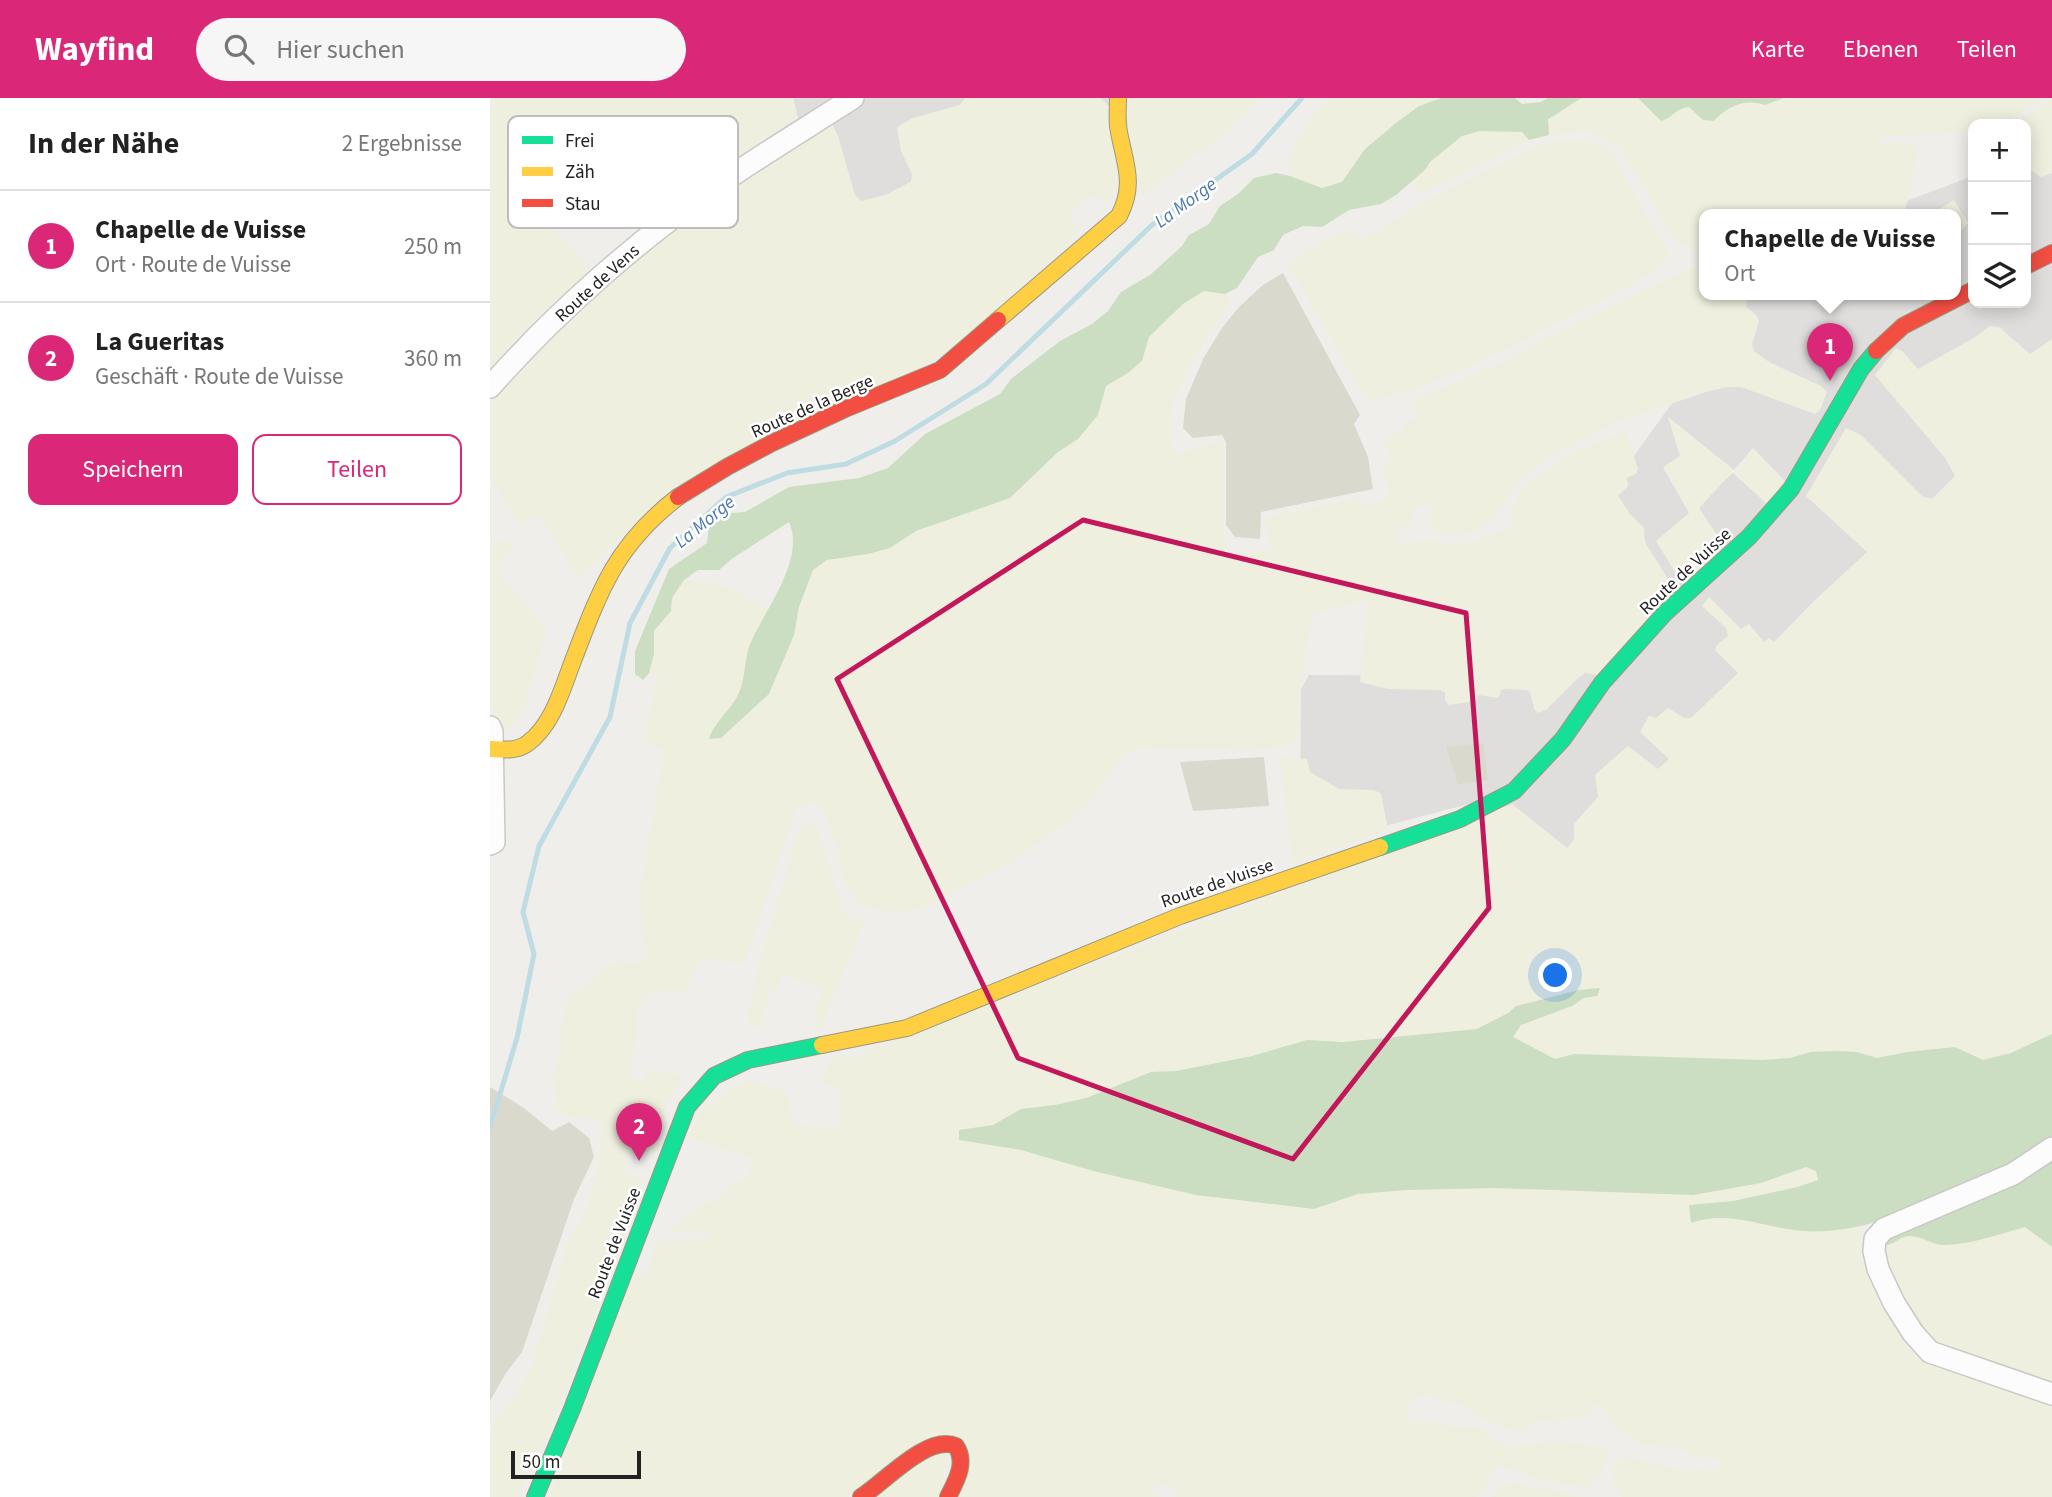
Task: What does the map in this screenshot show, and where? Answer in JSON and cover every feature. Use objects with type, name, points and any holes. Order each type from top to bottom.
[{"type":"street","name":"Route de Vens","points":[[738,172],[852,98]]},
{"type":"street","name":"Route de la Berge","points":[[492,749],[513,750],[531,742],[538,734],[557,698],[616,565],[643,527],[663,508],[686,490],[755,452],[851,406],[919,381],[940,370],[963,353],[1028,293],[1119,216],[1126,206],[1130,181],[1118,127],[1118,98]]},
{"type":"street","name":"Route de Vens","points":[[490,387],[525,349],[661,228]]},
{"type":"street","points":[[2031,264],[2052,253]]},
{"type":"street","name":"Route de Vuisse","points":[[535,1497],[572,1409],[687,1107],[714,1076],[748,1060],[907,1028],[1180,916],[1460,819],[1514,791],[1563,739],[1602,683],[1665,613],[1749,537],[1791,489],[1861,369],[1879,348],[1903,326],[1954,300]]},
{"type":"street","points":[[490,727],[494,842],[490,844]]},
{"type":"street","points":[[2052,1148],[2013,1174],[1884,1229],[1875,1239],[1874,1251],[1878,1269],[1894,1303],[1913,1333],[1930,1352],[2052,1394]]},
{"type":"street","points":[[861,1497],[934,1443],[950,1443],[956,1446],[961,1462],[948,1497]]},
{"type":"highlighted area","points":[[1083,520],[1466,613],[1489,908],[1293,1159],[1018,1058],[837,679]]},
{"type":"shaded area","points":[[704,98],[1212,98],[821,230],[738,136],[738,116],[720,116]]},
{"type":"shaded area","points":[[2052,147],[2052,448],[1579,869],[1484,800],[1377,828],[1300,828],[1301,689],[1309,675],[1534,676],[1610,489],[1746,300],[1961,300],[1961,209],[1885,209],[1968,178],[1968,308],[2031,308],[2031,155]]},
{"type":"shaded area","points":[[1283,273],[1360,415],[1354,424],[1368,457],[1373,489],[1261,512],[1260,539],[1235,537],[1226,525],[1226,442],[1222,435],[1193,438],[1183,428],[1186,399],[1204,357],[1222,328],[1239,307],[1263,285]]},
{"type":"shaded area","points":[[1483,743],[1488,780],[1458,784],[1446,747]]},
{"type":"shaded area","points":[[1264,757],[1269,806],[1193,811],[1180,762]]},
{"type":"shaded area","points":[[490,1087],[524,1108],[552,1131],[569,1122],[589,1138],[594,1157],[574,1199],[522,1352],[490,1401]]},
{"type":"green space","points":[[490,98],[793,98],[799,121],[738,161],[738,116],[508,116],[508,228],[551,228],[580,254],[593,271],[490,372]]},
{"type":"green space","points":[[965,98],[1100,98],[1111,108],[1124,177],[1107,207],[1096,194],[1070,211],[1071,220],[1078,227],[1078,234],[965,343],[629,529],[578,579],[539,514],[520,526],[490,476],[490,395],[583,306],[673,228],[738,228],[738,181],[827,124],[832,124],[838,136],[855,195],[861,201],[885,195],[911,181],[912,174],[901,151],[897,127],[913,118],[960,105]]},
{"type":"green space","points":[[1123,98],[1262,98],[1221,138],[1146,192],[1142,198]]},
{"type":"green space","points":[[1329,98],[1441,98],[1419,106],[1396,123],[1357,159],[1342,182],[1322,188],[1290,176],[1290,152],[1320,106]]},
{"type":"green space","points":[[1441,98],[1515,98],[1522,104],[1541,102],[1548,98],[1582,98],[1548,119],[1549,135],[1529,140],[1522,132],[1480,131],[1462,136],[1396,195],[1381,204],[1349,210],[1322,227],[1303,226],[1283,235],[1274,250],[1258,257],[1237,288],[1225,294],[1204,291],[1183,304],[1149,337],[1142,361],[1106,386],[1098,415],[1078,439],[1058,452],[1010,498],[916,531],[890,548],[827,560],[813,570],[799,607],[794,635],[769,694],[721,738],[709,739],[715,726],[737,697],[751,642],[788,567],[793,536],[789,522],[719,570],[698,570],[684,580],[672,598],[671,611],[654,631],[654,654],[649,673],[643,680],[635,674],[635,651],[669,569],[707,543],[710,518],[719,514],[745,512],[789,487],[859,478],[888,468],[925,434],[1000,394],[1011,379],[1060,341],[1092,324],[1108,311],[1121,292],[1150,275],[1182,246],[1189,235],[1209,224],[1220,206],[1238,194],[1254,178],[1276,173],[1322,188],[1342,182],[1365,149],[1419,106]]},
{"type":"green space","points":[[1582,98],[1638,98],[1653,114],[1666,120],[1677,109],[1689,107],[1703,120],[1741,103],[1755,100],[1765,105],[1784,98],[2043,98],[2011,119],[1968,119],[1968,132],[1876,137],[1878,142],[1912,143],[1919,147],[1905,209],[1699,209],[1699,251],[1678,241],[1660,220],[1652,200],[1621,148],[1589,131],[1549,135],[1548,119],[1562,112],[1571,103]]},
{"type":"green space","points":[[1638,98],[1784,98],[1765,105],[1751,102],[1737,105],[1714,121],[1703,120],[1689,107],[1661,121]]},
{"type":"green space","points":[[2052,99],[2052,173],[2041,177],[2031,170],[2031,119],[2023,119]]},
{"type":"green space","points":[[1480,131],[1522,132],[1529,140],[1422,193],[1413,180],[1462,136]]},
{"type":"green space","points":[[1578,140],[1611,150],[1668,250],[1669,256],[1663,264],[1638,281],[1513,346],[1427,385],[1369,401],[1288,264],[1323,241],[1351,229],[1361,239],[1368,236],[1437,195],[1536,146]]},
{"type":"green space","points":[[1954,200],[1959,209],[1939,209]]},
{"type":"green space","points":[[1961,212],[1968,223],[1961,231]]},
{"type":"green space","points":[[1693,267],[1699,268],[1699,300],[1747,300],[1746,307],[1759,321],[1752,344],[1754,351],[1769,362],[1821,386],[1827,392],[1820,410],[1815,414],[1741,387],[1727,387],[1617,422],[1543,461],[1517,483],[1497,515],[1478,530],[1465,534],[1438,535],[1434,530],[1428,505],[1412,510],[1413,524],[1399,527],[1398,543],[1426,540],[1455,544],[1478,540],[1514,526],[1511,510],[1525,485],[1573,453],[1626,430],[1638,469],[1636,474],[1627,478],[1628,486],[1618,496],[1644,528],[1645,542],[1671,584],[1672,593],[1597,675],[1585,673],[1546,710],[1538,713],[1534,709],[1530,692],[1526,690],[1502,689],[1498,698],[1478,695],[1476,701],[1449,705],[1445,700],[1445,693],[1440,690],[1388,689],[1360,682],[1368,600],[1312,615],[1299,696],[1298,740],[1284,747],[1249,750],[1135,748],[1125,754],[1093,797],[1065,824],[1007,865],[921,908],[899,912],[865,907],[858,903],[845,883],[839,855],[820,806],[813,802],[796,809],[745,962],[740,964],[704,958],[697,964],[686,993],[663,992],[645,995],[636,1013],[637,1034],[628,1075],[630,1078],[642,1080],[648,1069],[676,1074],[680,1077],[680,1084],[668,1101],[658,1138],[660,1146],[655,1153],[632,1146],[629,1148],[626,1171],[644,1182],[547,1437],[531,1465],[518,1497],[490,1497],[490,1430],[522,1386],[531,1367],[562,1265],[564,1249],[587,1208],[600,1156],[600,1123],[594,1119],[575,1118],[558,1111],[556,1107],[554,1070],[569,995],[588,985],[610,965],[620,962],[638,964],[646,961],[648,957],[642,934],[641,887],[664,755],[663,750],[644,741],[656,681],[655,676],[649,673],[654,654],[654,631],[671,611],[672,598],[684,580],[715,584],[739,592],[770,610],[750,643],[741,689],[727,712],[713,726],[721,738],[769,694],[794,635],[799,607],[813,570],[827,560],[890,548],[916,531],[1010,498],[1058,452],[1078,439],[1098,415],[1106,386],[1142,361],[1149,338],[1183,304],[1204,291],[1225,294],[1230,301],[1191,363],[1171,407],[1170,440],[1172,450],[1179,453],[1218,442],[1223,444],[1222,522],[1229,555],[1271,550],[1264,518],[1357,498],[1360,507],[1389,498],[1383,465],[1392,462],[1384,439],[1404,431],[1403,423],[1418,417],[1412,401],[1505,361],[1546,338]]},
{"type":"green space","points":[[1990,326],[1999,327],[2030,354],[2052,339],[2052,1034],[2011,1053],[1983,1060],[1954,1047],[1877,1058],[1857,1052],[1837,1051],[1811,1052],[1790,1058],[1762,1060],[1574,1054],[1555,1059],[1513,1037],[1521,1025],[1572,1006],[1584,998],[1597,996],[1579,990],[1516,1006],[1477,1029],[1343,1042],[1307,1040],[1252,1056],[1176,1071],[1151,1072],[1086,1098],[1021,1109],[993,1125],[960,1130],[959,1140],[1021,1150],[1093,1171],[1196,1195],[1314,1209],[1358,1194],[1407,1190],[1494,1188],[1693,1195],[1761,1183],[1806,1167],[1816,1171],[1818,1180],[1733,1201],[1689,1205],[1691,1223],[1704,1218],[1722,1217],[1804,1231],[1858,1227],[1870,1270],[1907,1334],[2052,1400],[2052,1497],[1621,1497],[1612,1477],[1616,1463],[1622,1458],[1628,1457],[1680,1470],[1700,1469],[1709,1472],[1716,1471],[1719,1461],[1696,1457],[1673,1447],[1639,1444],[1612,1423],[1601,1407],[1595,1404],[1580,1418],[1557,1422],[1537,1421],[1523,1431],[1514,1431],[1483,1420],[1461,1405],[1429,1395],[1417,1397],[1406,1410],[1411,1422],[1482,1427],[1489,1438],[1510,1447],[1553,1441],[1595,1445],[1603,1448],[1607,1455],[1604,1468],[1590,1487],[1586,1488],[1536,1479],[1511,1469],[1497,1467],[1477,1497],[1176,1497],[1179,1487],[1154,1484],[1152,1493],[1161,1497],[958,1497],[966,1447],[846,1497],[550,1497],[633,1277],[648,1273],[654,1245],[658,1241],[708,1239],[709,1233],[665,1232],[704,1203],[716,1201],[736,1181],[747,1178],[754,1159],[688,1137],[706,1103],[714,1103],[724,1092],[754,1081],[787,1092],[795,1124],[834,1128],[842,1121],[840,1090],[822,1082],[832,1058],[854,1054],[862,1056],[869,1050],[1512,804],[1567,848],[1574,839],[1574,824],[1598,797],[1595,775],[1614,758],[1628,746],[1658,769],[1669,759],[1640,732],[1649,716],[1656,718],[1668,708],[1684,718],[1691,718],[1738,673],[1715,650],[1728,636],[1726,628],[1702,606],[1709,597],[1741,629],[1749,624],[1764,642],[1769,638],[1774,642],[1867,552],[1806,496],[1846,428],[1861,435],[1923,497],[1932,499],[1955,476],[1945,458],[1875,375],[1896,348],[1918,369]]},
{"type":"green space","points":[[1668,417],[1734,470],[1753,448],[1785,481],[1768,505],[1733,473],[1726,479],[1699,508],[1724,545],[1683,585],[1656,541],[1689,513],[1663,467],[1680,456]]},
{"type":"green space","points":[[499,540],[510,543],[514,550],[494,569],[548,630],[521,713],[517,722],[505,730],[500,727],[490,705],[490,547]]},
{"type":"green space","points":[[1279,756],[1307,759],[1310,772],[1339,789],[1373,790],[1381,793],[1388,830],[1293,863]]},
{"type":"green space","points":[[810,822],[817,828],[845,916],[849,919],[865,920],[821,1030],[814,1027],[818,1013],[815,1009],[821,998],[821,989],[785,975],[782,976],[775,993],[769,994],[760,1028],[757,1028],[750,1025],[746,1017],[754,982],[795,842],[802,828]]},
{"type":"green space","points":[[1600,988],[1597,996],[1584,998],[1572,1006],[1521,1025],[1513,1037],[1555,1059],[1574,1054],[1762,1060],[1790,1058],[1811,1052],[1837,1051],[1857,1052],[1877,1058],[1955,1047],[1983,1060],[2011,1053],[2052,1034],[2052,1247],[2025,1227],[1956,1244],[1941,1245],[1909,1236],[1885,1245],[1897,1225],[1889,1218],[1846,1229],[1824,1231],[1803,1231],[1719,1218],[1691,1223],[1689,1205],[1733,1201],[1818,1180],[1816,1171],[1806,1167],[1761,1183],[1693,1195],[1494,1188],[1407,1190],[1358,1194],[1314,1209],[1196,1195],[1093,1171],[1021,1150],[959,1140],[959,1130],[993,1125],[1021,1109],[1086,1098],[1151,1072],[1176,1071],[1252,1056],[1307,1040],[1343,1042],[1477,1029],[1516,1006],[1579,990]]},
{"type":"green space","points":[[2025,1227],[2052,1247],[2052,1389],[1925,1338],[1884,1269],[1885,1245],[1908,1236],[1924,1238],[1932,1243],[1966,1243]]},
{"type":"green space","points":[[931,1454],[949,1458],[938,1497],[871,1497]]},
{"type":"green space","points":[[1513,1483],[1580,1497],[1491,1497],[1500,1487]]},
{"type":"waterway","name":"La Morge","points":[[490,1127],[517,1038],[534,954],[523,912],[539,846],[610,717],[630,623],[670,548],[726,497],[787,473],[846,464],[895,441],[986,384],[1152,225],[1252,154],[1302,98]]},
{"type":"traffic: fast","points":[[1380,847],[1460,819],[1514,791],[1563,739],[1602,683],[1665,613],[1749,537],[1791,489],[1861,369],[1876,351]]},
{"type":"traffic: fast","points":[[535,1497],[572,1409],[687,1107],[714,1076],[748,1060],[822,1045]]},
{"type":"traffic: slow","points":[[998,320],[1119,216],[1128,182],[1118,126],[1118,98]]},
{"type":"traffic: slow","points":[[492,749],[524,746],[545,725],[558,701],[593,610],[613,569],[642,530],[678,497]]},
{"type":"traffic: slow","points":[[822,1045],[907,1028],[1180,916],[1380,847]]},
{"type":"traffic: jam","points":[[2031,264],[2052,253]]},
{"type":"traffic: jam","points":[[1961,296],[1968,293]]},
{"type":"traffic: jam","points":[[1876,351],[1903,326],[1954,300]]},
{"type":"traffic: jam","points":[[678,497],[772,443],[940,370],[998,320]]},
{"type":"traffic: jam","points":[[861,1497],[907,1461],[932,1447],[945,1444],[956,1446],[961,1459],[959,1472],[948,1497]]},
{"type":"place","name":"Chapelle de Vuisse","points":[[1830,381]]},
{"type":"place","name":"La Gueritas","points":[[639,1161]]}]
